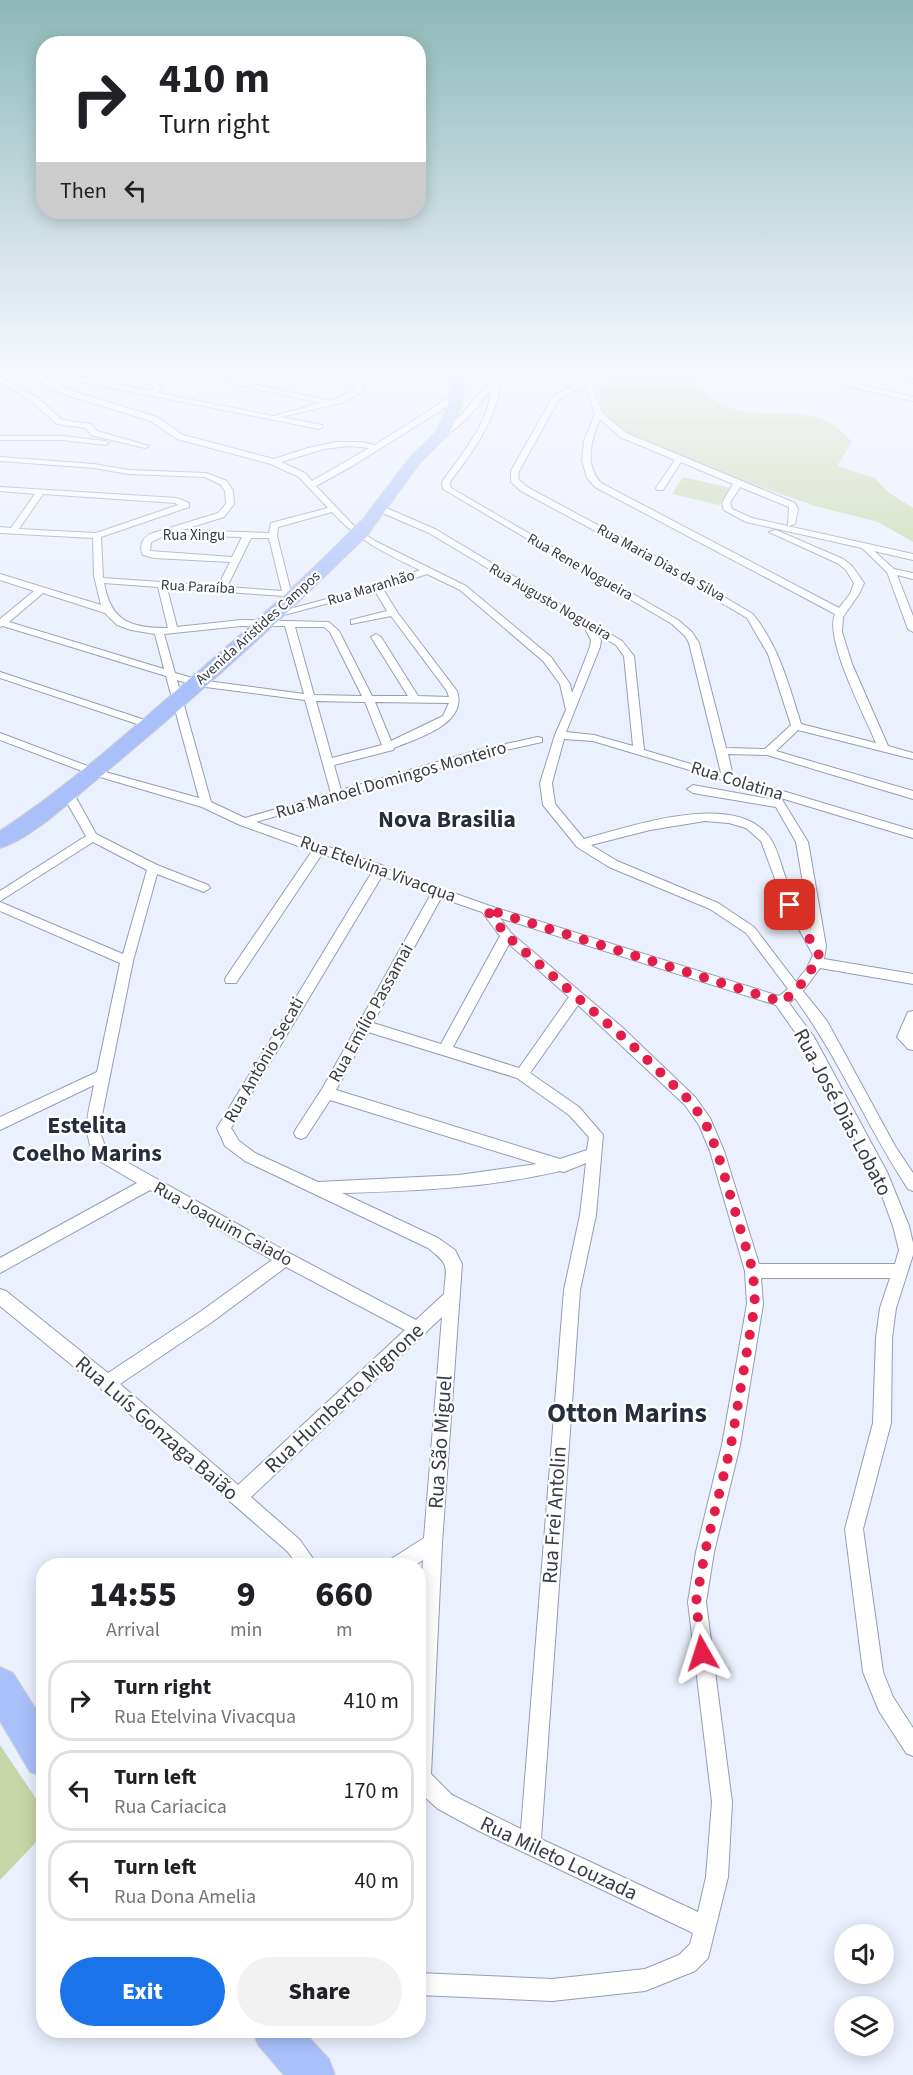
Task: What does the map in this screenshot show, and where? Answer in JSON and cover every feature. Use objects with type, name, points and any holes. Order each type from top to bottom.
[{"type":"highway","name":"Avenida Aristides Campos","points":[[0,841],[68,794],[198,683],[278,620],[292,594],[365,527],[381,509],[410,468]]},
{"type":"highway","points":[[0,1686],[36,1745]]},
{"type":"highway","points":[[280,2038],[313,2075]]},
{"type":"street","points":[[105,468],[129,472],[206,475],[224,483],[229,490],[230,504],[221,515],[166,532]]},
{"type":"street","points":[[287,468],[302,475],[313,484],[353,530],[372,543],[462,588],[547,659],[565,684],[571,710]]},
{"type":"street","points":[[313,484],[342,468]]},
{"type":"street","name":"Rua Rene Nogueira","points":[[456,468],[446,482],[447,489],[683,628],[694,643],[728,777]]},
{"type":"street","name":"Rua Maria Dias da Silva","points":[[517,468],[514,480],[524,489],[674,570],[750,616],[764,631],[772,648],[796,726]]},
{"type":"street","points":[[588,468],[589,475],[598,485],[841,613]]},
{"type":"street","points":[[660,488],[674,468]]},
{"type":"street","points":[[699,468],[792,505],[794,509],[791,524]]},
{"type":"street","points":[[738,483],[725,507],[840,561],[849,568],[859,583],[856,595],[836,623],[843,649],[883,747]]},
{"type":"street","points":[[0,489],[110,494],[184,502],[184,507],[170,513],[97,536],[4,531]]},
{"type":"street","points":[[4,531],[41,491]]},
{"type":"street","points":[[292,594],[273,536],[273,527],[277,522],[335,509]]},
{"type":"street","name":"Rua Augusto Nogueira","points":[[381,509],[432,531],[619,643],[629,656],[639,753]]},
{"type":"street","points":[[749,520],[913,557]]},
{"type":"street","name":"Rua Xingu","points":[[234,560],[146,553],[146,543],[152,536],[166,532],[273,536]]},
{"type":"street","points":[[222,587],[248,535]]},
{"type":"street","points":[[97,536],[99,580],[109,611]]},
{"type":"street","points":[[861,545],[879,557],[891,571],[909,610],[913,629]]},
{"type":"street","name":"Rua Maranhão","points":[[0,577],[109,611],[117,622],[159,632],[278,620],[430,570]]},
{"type":"street","points":[[891,571],[913,576]]},
{"type":"street","name":"Rua Paraíba","points":[[99,580],[222,587],[292,594]]},
{"type":"street","points":[[162,585],[173,630]]},
{"type":"street","points":[[327,763],[389,748],[448,718],[455,700],[452,691],[393,613],[378,588]]},
{"type":"street","points":[[0,623],[42,589]]},
{"type":"street","points":[[899,591],[913,594]]},
{"type":"street","points":[[354,622],[393,613]]},
{"type":"street","points":[[337,795],[310,698],[278,620],[326,624],[334,631],[369,700],[389,748]]},
{"type":"street","points":[[580,620],[596,640],[560,735],[546,783],[549,805],[581,844],[622,868],[735,918],[750,930],[822,1025],[890,1150],[913,1185]]},
{"type":"street","points":[[0,623],[198,683],[310,698],[455,700]]},
{"type":"street","points":[[159,632],[206,804]]},
{"type":"street","points":[[376,637],[415,700]]},
{"type":"street","points":[[0,675],[150,725]]},
{"type":"street","points":[[768,752],[796,726],[913,756]]},
{"type":"street","name":"Rua Colatina","points":[[560,735],[594,738],[913,834]]},
{"type":"street","name":"Rua Etelvina Vivacqua","points":[[2,740],[94,772],[206,804],[244,822],[486,909],[782,1002]]},
{"type":"street","name":"Rua Manoel Domingos Monteiro","points":[[244,822],[486,751],[538,740]]},
{"type":"street","points":[[720,751],[768,752],[913,795]]},
{"type":"street","points":[[693,789],[780,804]]},
{"type":"street","points":[[770,791],[801,842],[819,960],[797,990],[782,1002]]},
{"type":"street","points":[[68,794],[92,837],[153,868],[204,888]]},
{"type":"street","points":[[581,844],[688,819],[728,819],[744,822],[758,830],[767,841],[790,905],[819,960]]},
{"type":"street","points":[[0,897],[92,837]]},
{"type":"street","points":[[231,980],[320,848]]},
{"type":"street","name":"Rua Joaquim Caiado","points":[[153,868],[127,961],[92,1130],[95,1145],[101,1155],[150,1184],[418,1329]]},
{"type":"street","name":"Rua Antônio Secati","points":[[380,869],[224,1128],[226,1138],[234,1147],[317,1188],[448,1183],[522,1175],[564,1166],[596,1154]]},
{"type":"street","name":"Rua Emílio Passamai","points":[[301,1133],[327,1093],[439,891]]},
{"type":"street","points":[[0,906],[127,961]]},
{"type":"street","points":[[426,1984],[552,1990],[645,1980],[687,1963],[699,1950],[717,1876],[722,1802],[696,1602],[705,1552],[731,1445],[755,1304],[753,1271],[728,1184],[705,1122],[675,1084],[507,936],[486,909]]},
{"type":"street","points":[[445,1049],[507,936]]},
{"type":"street","points":[[819,960],[913,979]]},
{"type":"street","points":[[522,1074],[577,996]]},
{"type":"street","name":"Rua José Dias Lobato","points":[[782,1002],[809,1041],[882,1176],[901,1226],[907,1250],[888,1308],[884,1338],[882,1422],[854,1529],[873,1672],[886,1704],[913,1746]]},
{"type":"street","points":[[909,1041],[913,1016]]},
{"type":"street","points":[[363,1025],[522,1074],[589,1125],[596,1135],[596,1154]]},
{"type":"street","points":[[0,1124],[105,1074]]},
{"type":"street","points":[[327,1093],[564,1166]]},
{"type":"street","name":"Rua Frei Antolin","points":[[530,1843],[572,1290],[588,1215],[596,1154]]},
{"type":"street","points":[[0,1266],[150,1184]]},
{"type":"street","name":"Rua São Miguel","points":[[317,1188],[433,1243],[449,1255],[454,1270],[426,1660]]},
{"type":"street","points":[[107,1383],[206,1317],[285,1259]]},
{"type":"street","points":[[753,1271],[899,1271]]},
{"type":"street","name":"Rua Luís Gonzaga Baião","points":[[0,1296],[107,1383],[294,1546],[303,1558]]},
{"type":"street","name":"Rua Humberto Mignone","points":[[237,1498],[451,1298]]},
{"type":"street","points":[[410,1558],[433,1543]]},
{"type":"street","name":"Rua Mileto Louzada","points":[[426,1784],[445,1802],[486,1824],[705,1927]]},
{"type":"green space","points":[[706,468],[843,468],[875,478],[888,492],[913,508],[913,542],[878,522],[815,506]]},
{"type":"green space","points":[[683,477],[731,488],[719,505],[672,494]]},
{"type":"green space","points":[[0,1745],[36,1799],[36,1842],[0,1880]]},
{"type":"district","name":"Nova Brasilia","points":[[447,819]]},
{"type":"district","name":"Estelita Coelho Marins","points":[[87,1139]]},
{"type":"district","name":"Otton Marins","points":[[627,1413]]},
{"type":"route","points":[[702,1653],[696,1602],[705,1552],[731,1445],[755,1304],[753,1271],[728,1184],[705,1122],[690,1101],[675,1084],[632,1045],[507,936],[486,909],[782,1002],[797,990],[820,957],[790,905]]}]
